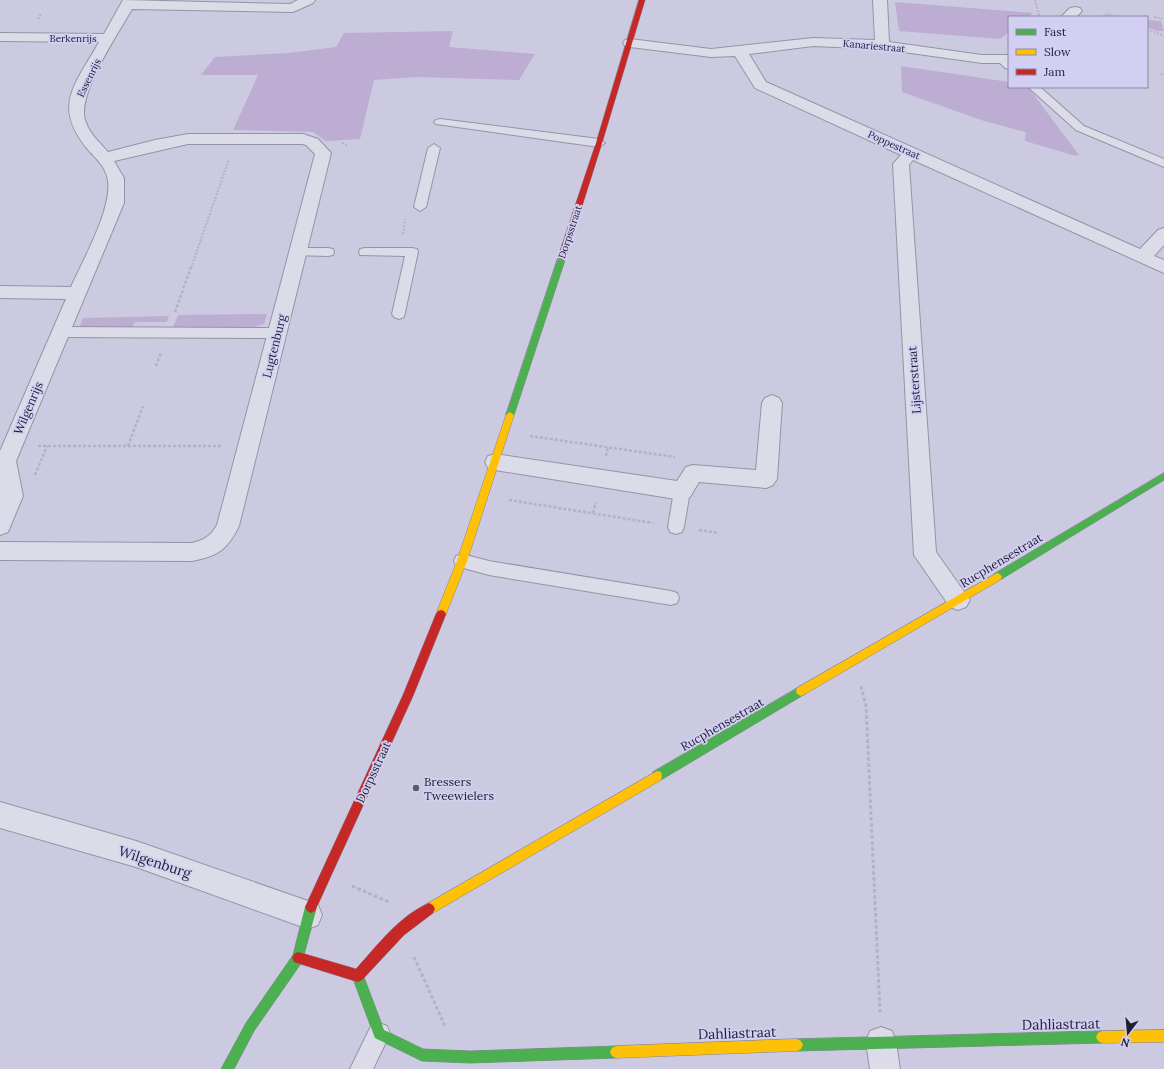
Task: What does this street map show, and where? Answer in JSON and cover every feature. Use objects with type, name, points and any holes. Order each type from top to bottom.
[{"type":"street","name":"Berkenrijs","points":[[0,37],[110,38],[129,3],[293,8],[308,0]]},
{"type":"street","name":"Dorpsstraat","points":[[227,1069],[250,1028],[298,958],[308,915],[408,696],[462,561],[599,144],[642,0]]},
{"type":"street","points":[[880,0],[882,46]]},
{"type":"street","name":"Essenrijs","points":[[105,158],[78,127],[76,110],[80,92],[110,38]]},
{"type":"street","name":"Kanariestraat","points":[[740,51],[813,42],[882,46],[1007,61]]},
{"type":"street","points":[[630,44],[711,53],[740,51]]},
{"type":"street","name":"Poppestraat","points":[[740,51],[760,85],[1164,267]]},
{"type":"street","name":"Lugtenburg","points":[[0,551],[192,552],[207,549],[222,540],[228,526],[324,153],[312,142],[303,140],[188,139],[155,145],[105,158]]},
{"type":"street","name":"Lijsterstraat","points":[[911,153],[901,164],[925,554],[958,600]]},
{"type":"street","name":"Wilgenrijs","points":[[2,515],[12,496],[6,461],[116,202],[116,179],[105,158]]},
{"type":"street","points":[[1143,257],[1164,234]]},
{"type":"street","points":[[0,292],[77,292]]},
{"type":"street","points":[[495,462],[682,491],[693,473],[766,479],[772,403]]},
{"type":"street","name":"Rucphensestraat","points":[[358,976],[396,934],[416,916],[958,600],[1164,476]]},
{"type":"street","name":"Wilgenburg","points":[[0,815],[136,854],[308,915]]},
{"type":"street","points":[[298,958],[358,976],[379,1034]]},
{"type":"street","name":"Dahliastraat","points":[[379,1034],[422,1055],[470,1057],[883,1055],[1164,1036]]},
{"type":"lane","points":[[1034,88],[1080,128],[1164,163]]},
{"type":"lane","points":[[440,122],[599,144]]},
{"type":"lane","points":[[420,207],[434,148]]},
{"type":"lane","points":[[298,252],[328,252]]},
{"type":"lane","points":[[364,252],[412,252],[399,314]]},
{"type":"lane","points":[[60,332],[277,333]]},
{"type":"lane","points":[[676,526],[682,491]]},
{"type":"lane","points":[[462,561],[489,568],[671,598]]},
{"type":"lane","points":[[361,1069],[379,1034]]},
{"type":"path","points":[[1035,0],[1039,15],[1038,16]]},
{"type":"path","points":[[1154,17],[1164,19]]},
{"type":"path","points":[[1148,29],[1164,36]]},
{"type":"path","points":[[156,366],[236,139]]},
{"type":"path","points":[[128,446],[143,406]]},
{"type":"path","points":[[528,435],[676,457]]},
{"type":"path","points":[[12,446],[248,446]]},
{"type":"path","points":[[509,500],[718,533]]},
{"type":"path","points":[[854,661],[866,706],[883,1055]]},
{"type":"shaded area","points":[[895,2],[1033,13],[1029,16],[1008,16],[1008,33],[1000,39],[899,31]]},
{"type":"shaded area","points":[[1148,20],[1161,21],[1164,31],[1157,31],[1148,27]]},
{"type":"shaded area","points":[[453,31],[449,47],[535,54],[519,80],[416,77],[374,80],[360,139],[326,141],[313,132],[233,130],[258,75],[201,75],[215,57],[288,53],[336,47],[344,33]]},
{"type":"shaded area","points":[[901,66],[1008,82],[1008,88],[1029,88],[1079,155],[1076,156],[1025,141],[1026,132],[984,121],[902,92]]},
{"type":"shaded area","points":[[267,314],[264,324],[254,327],[173,327],[178,315]]},
{"type":"shaded area","points":[[169,316],[167,322],[135,322],[132,327],[79,328],[83,318]]},
{"type":"traffic: fast","points":[[510,415],[562,257]]},
{"type":"traffic: fast","points":[[997,577],[1164,476]]},
{"type":"traffic: fast","points":[[657,776],[801,691]]},
{"type":"traffic: fast","points":[[227,1069],[250,1027],[298,958],[311,907]]},
{"type":"traffic: fast","points":[[358,976],[379,1034],[422,1055],[470,1057],[616,1052]]},
{"type":"traffic: fast","points":[[797,1045],[1102,1037]]},
{"type":"traffic: slow","points":[[441,614],[462,561],[510,415]]},
{"type":"traffic: slow","points":[[801,691],[997,577]]},
{"type":"traffic: slow","points":[[429,909],[657,776]]},
{"type":"traffic: slow","points":[[1102,1037],[1164,1036]]},
{"type":"traffic: slow","points":[[616,1052],[797,1045]]},
{"type":"traffic: jam","points":[[562,257],[599,143],[642,0]]},
{"type":"traffic: jam","points":[[311,907],[408,696],[441,614]]},
{"type":"traffic: jam","points":[[298,958],[358,976],[382,948],[400,931],[419,915],[429,909]]},
{"type":"place","name":"Bressers Tweewielers","points":[[416,788]]}]
